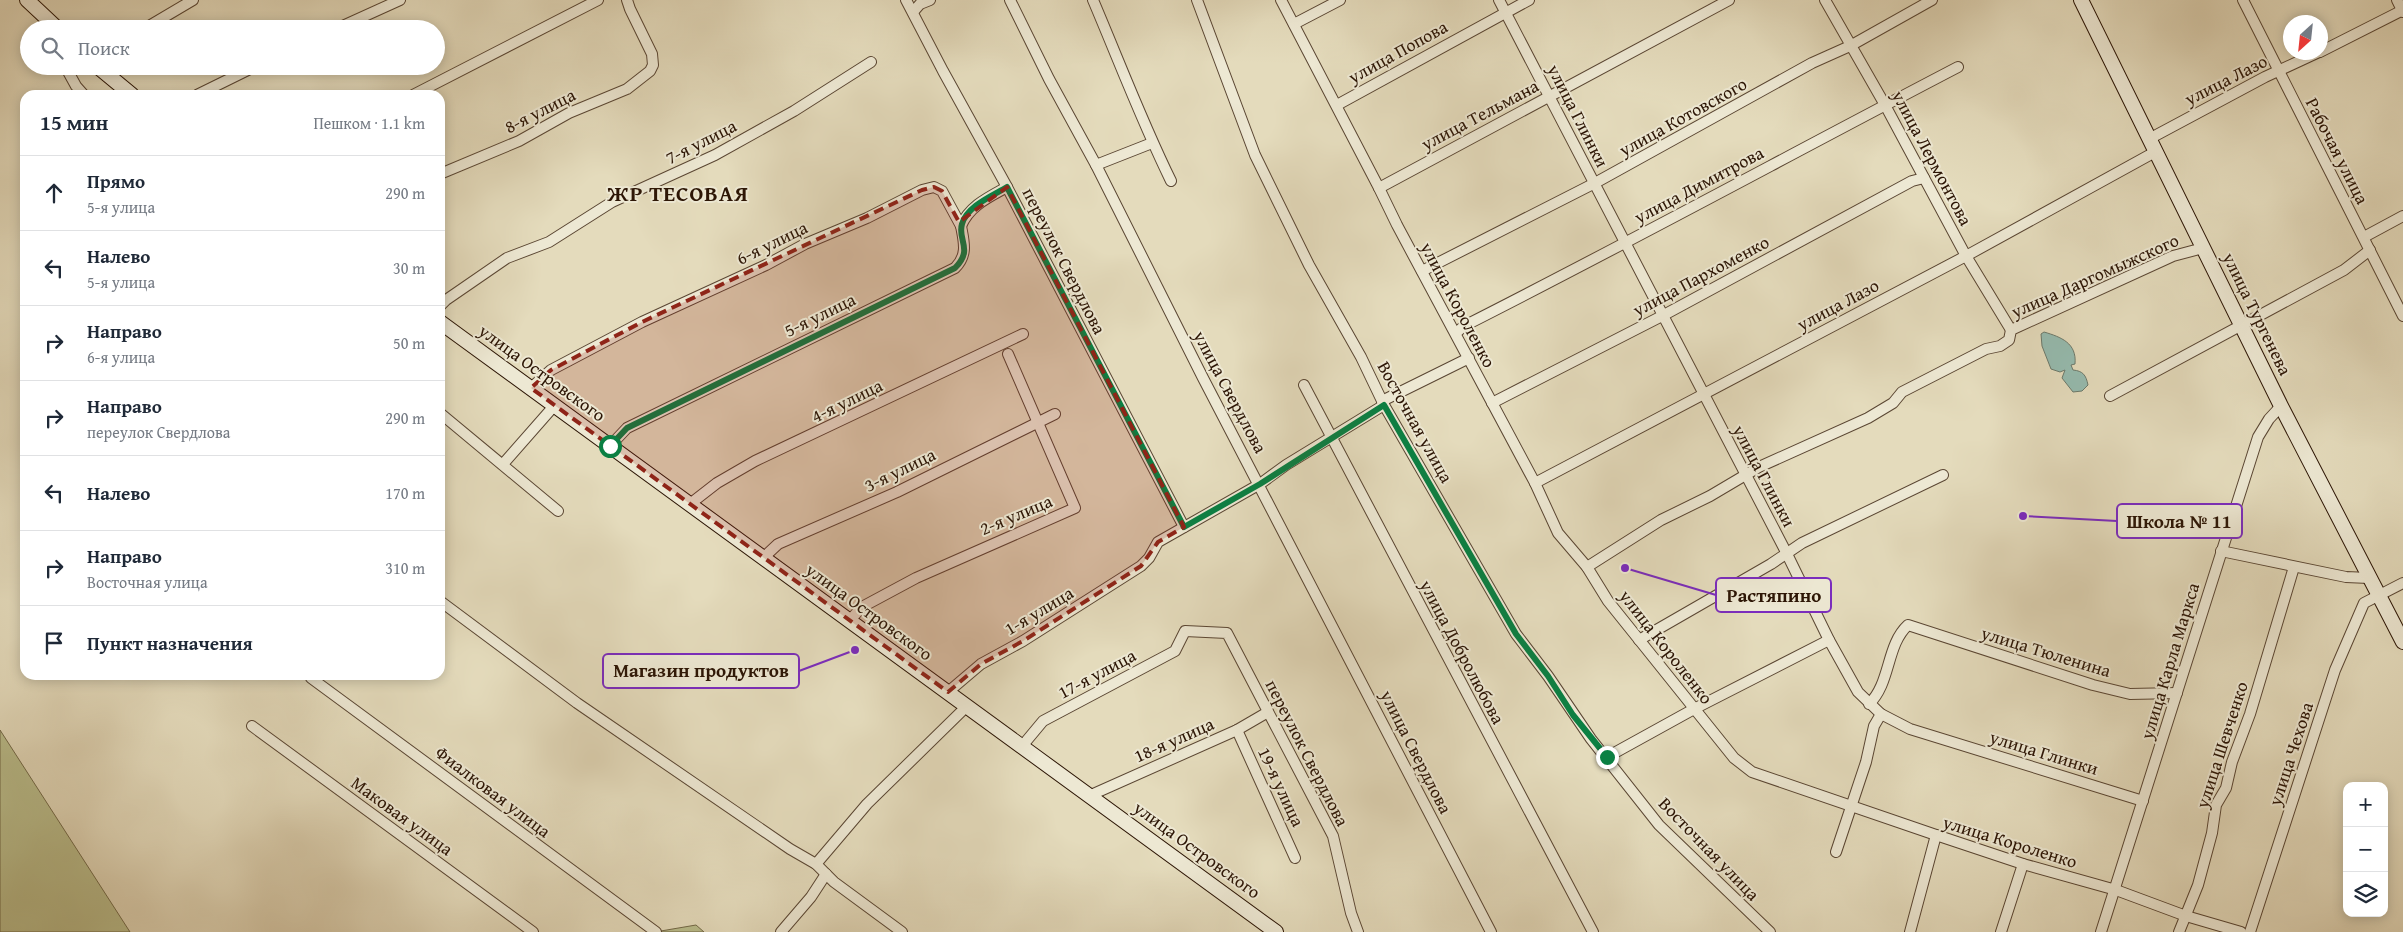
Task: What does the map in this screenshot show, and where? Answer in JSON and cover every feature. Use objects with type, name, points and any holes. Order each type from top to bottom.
[{"type":"street","points":[[27,0],[48,20]]},
{"type":"street","points":[[159,20],[193,0]]},
{"type":"street","points":[[356,20],[400,0]]},
{"type":"street","points":[[423,90],[598,0]]},
{"type":"street","name":"8-я улица","points":[[445,172],[519,141],[569,113],[627,89],[650,71],[653,65],[652,54],[627,0]]},
{"type":"street","name":"переулок Свердлова","points":[[906,0],[1007,187],[1184,527]]},
{"type":"street","points":[[913,12],[920,4],[930,0]]},
{"type":"street","name":"улица Свердлова","points":[[1010,0],[1049,79],[1096,165],[1203,378],[1260,484],[1491,932]]},
{"type":"street","points":[[1093,0],[1152,142],[1171,181]]},
{"type":"street","name":"Восточная улица","points":[[1197,0],[1255,155],[1309,265],[1361,357],[1382,403],[1516,634],[1548,676],[1582,727],[1675,842],[1770,932]]},
{"type":"street","name":"улица Короленко","points":[[1281,0],[1306,52],[1337,105],[1448,323],[1456,333],[1535,483],[1558,533],[1587,568],[1608,602],[1734,758],[1752,772],[1850,806],[2023,864],[2116,890],[2186,916],[2241,932]]},
{"type":"street","points":[[1294,24],[1340,0]]},
{"type":"street","name":"улица Глинки","points":[[1499,0],[1786,552],[1829,640],[1850,679],[1869,704],[1881,714],[1910,729],[2144,801]]},
{"type":"street","name":"улица Попова","points":[[1337,105],[1529,0]]},
{"type":"street","name":"улица Тельмана","points":[[1379,188],[1729,0]]},
{"type":"street","name":"улица Лермонтова","points":[[1825,0],[1885,105],[1966,256],[2011,330]]},
{"type":"street","name":"улица Котовского","points":[[1422,272],[1595,183],[1812,63],[1850,46],[1932,0]]},
{"type":"street","name":"улица Тургенева","points":[[2081,0],[2281,406],[2403,642]]},
{"type":"street","name":"Рабочая улица","points":[[2243,0],[2403,316]]},
{"type":"street","points":[[2397,0],[2403,11]]},
{"type":"street","name":"улица Лазо","points":[[2328,48],[2403,11]]},
{"type":"street","name":"улица Лазо","points":[[2149,139],[2303,60]]},
{"type":"street","name":"7-я улица","points":[[445,301],[507,258],[549,242],[612,202],[714,155],[794,111],[871,62]]},
{"type":"street","name":"улица Димитрова","points":[[1456,333],[1464,326],[1625,244],[1728,187],[1958,66]]},
{"type":"street","points":[[70,75],[80,90]]},
{"type":"street","points":[[108,75],[124,90]]},
{"type":"street","points":[[206,90],[237,75]]},
{"type":"street","points":[[1096,165],[1152,142]]},
{"type":"street","name":"улица Лазо","points":[[1535,483],[1966,256],[2155,152]]},
{"type":"street","name":"улица Пархоменко","points":[[1492,403],[1662,316],[1912,181],[1924,178]]},
{"type":"street","name":"6-я улица","points":[[531,388],[551,370],[642,322],[766,265],[805,244],[876,214],[922,190],[934,187],[942,191],[961,226]]},
{"type":"street","points":[[961,226],[968,213],[975,207],[1007,187]]},
{"type":"street","points":[[2364,237],[2403,216]]},
{"type":"street","name":"5-я улица","points":[[610,446],[627,428],[955,268],[960,264],[965,251],[961,226]]},
{"type":"street","name":"улица Даргомыжского","points":[[1587,568],[1661,520],[1759,467],[1868,418],[1893,403],[1902,392],[1986,349],[2000,346],[2009,340],[2011,330],[2173,256],[2203,248]]},
{"type":"street","points":[[2110,396],[2344,270],[2370,250]]},
{"type":"street","name":"улица Островского","points":[[445,326],[1023,745],[1276,932]]},
{"type":"street","name":"4-я улица","points":[[690,504],[717,483],[755,461],[1023,334]]},
{"type":"street","name":"2-я улица","points":[[850,620],[862,607],[922,575],[1075,508],[1008,354]]},
{"type":"street","name":"1-я улица","points":[[948,692],[980,664],[1057,620],[1124,578],[1149,558],[1158,542],[1260,484],[1382,403],[1469,358]]},
{"type":"street","name":"улица Добролюбова","points":[[1304,386],[1333,437],[1409,587],[1594,932]]},
{"type":"street","points":[[503,464],[554,406]]},
{"type":"street","name":"улица Карла Маркса","points":[[2101,932],[2116,890],[2258,437],[2269,419],[2281,406]]},
{"type":"street","name":"3-я улица","points":[[763,558],[778,544],[897,492],[1055,414]]},
{"type":"street","points":[[445,418],[558,510]]},
{"type":"street","points":[[1639,640],[1771,564],[1802,542],[1943,476]]},
{"type":"street","points":[[2222,551],[2346,577],[2369,578]]},
{"type":"street","name":"улица Шевченко","points":[[2179,932],[2198,885],[2212,833],[2216,805],[2226,788],[2232,762],[2250,714],[2294,567]]},
{"type":"street","name":"улица Чехова","points":[[2250,932],[2335,670],[2364,603],[2403,583]]},
{"type":"street","points":[[445,605],[577,703],[790,849],[816,864],[826,874],[902,932]]},
{"type":"street","name":"улица Тюленина","points":[[1869,704],[1879,693],[1900,636],[1908,625],[2093,685],[2130,694],[2177,693]]},
{"type":"street","name":"переулок Свердлова","points":[[1185,631],[1227,633],[1333,836],[1351,914],[1358,932]]},
{"type":"street","name":"17-я улица","points":[[1023,745],[1043,721],[1175,651],[1185,631]]},
{"type":"street","points":[[1607,757],[1694,709],[1829,640]]},
{"type":"street","name":"Фиалковая улица","points":[[314,680],[656,932]]},
{"type":"street","points":[[816,864],[867,804],[967,706]]},
{"type":"street","name":"18-я улица","points":[[1090,795],[1237,730],[1268,712]]},
{"type":"street","points":[[1836,852],[1866,762],[1874,726],[1881,714]]},
{"type":"street","name":"Маковая улица","points":[[252,726],[533,932]]},
{"type":"street","name":"19-я улица","points":[[1237,730],[1296,858]]},
{"type":"street","points":[[1910,932],[1936,835]]},
{"type":"street","points":[[2001,932],[2023,864]]},
{"type":"street","points":[[781,932],[811,897],[826,874]]},
{"type":"highlighted area","points":[[934,187],[942,191],[959,222],[1007,187],[1184,527],[1158,542],[1141,566],[1023,641],[981,664],[948,692],[531,388],[551,370],[642,322],[922,190]]},
{"type":"green space","points":[[0,730],[130,932],[0,932]]},
{"type":"green space","points":[[696,925],[704,932],[655,932]]},
{"type":"water","points":[[2044,332],[2062,339],[2071,346],[2075,357],[2075,364],[2071,365],[2073,370],[2079,371],[2085,376],[2088,385],[2082,391],[2073,392],[2062,378],[2065,370],[2060,372],[2051,369],[2042,346],[2041,334]]},
{"type":"place","name":"Школа № 11","points":[[2023,516]]},
{"type":"place","name":"Растяпино","points":[[1625,568]]},
{"type":"place","name":"Магазин продуктов","points":[[855,650]]},
{"type":"district","name":"ЖР ТЕСОВАЯ","points":[[678,193]]},
{"type":"route","points":[[610,446],[627,428],[955,268],[960,264],[965,251],[961,226],[964,219],[975,207],[1007,187],[1184,527],[1260,484],[1286,465],[1384,405],[1442,502],[1516,634],[1548,676],[1573,715],[1607,757]]}]
